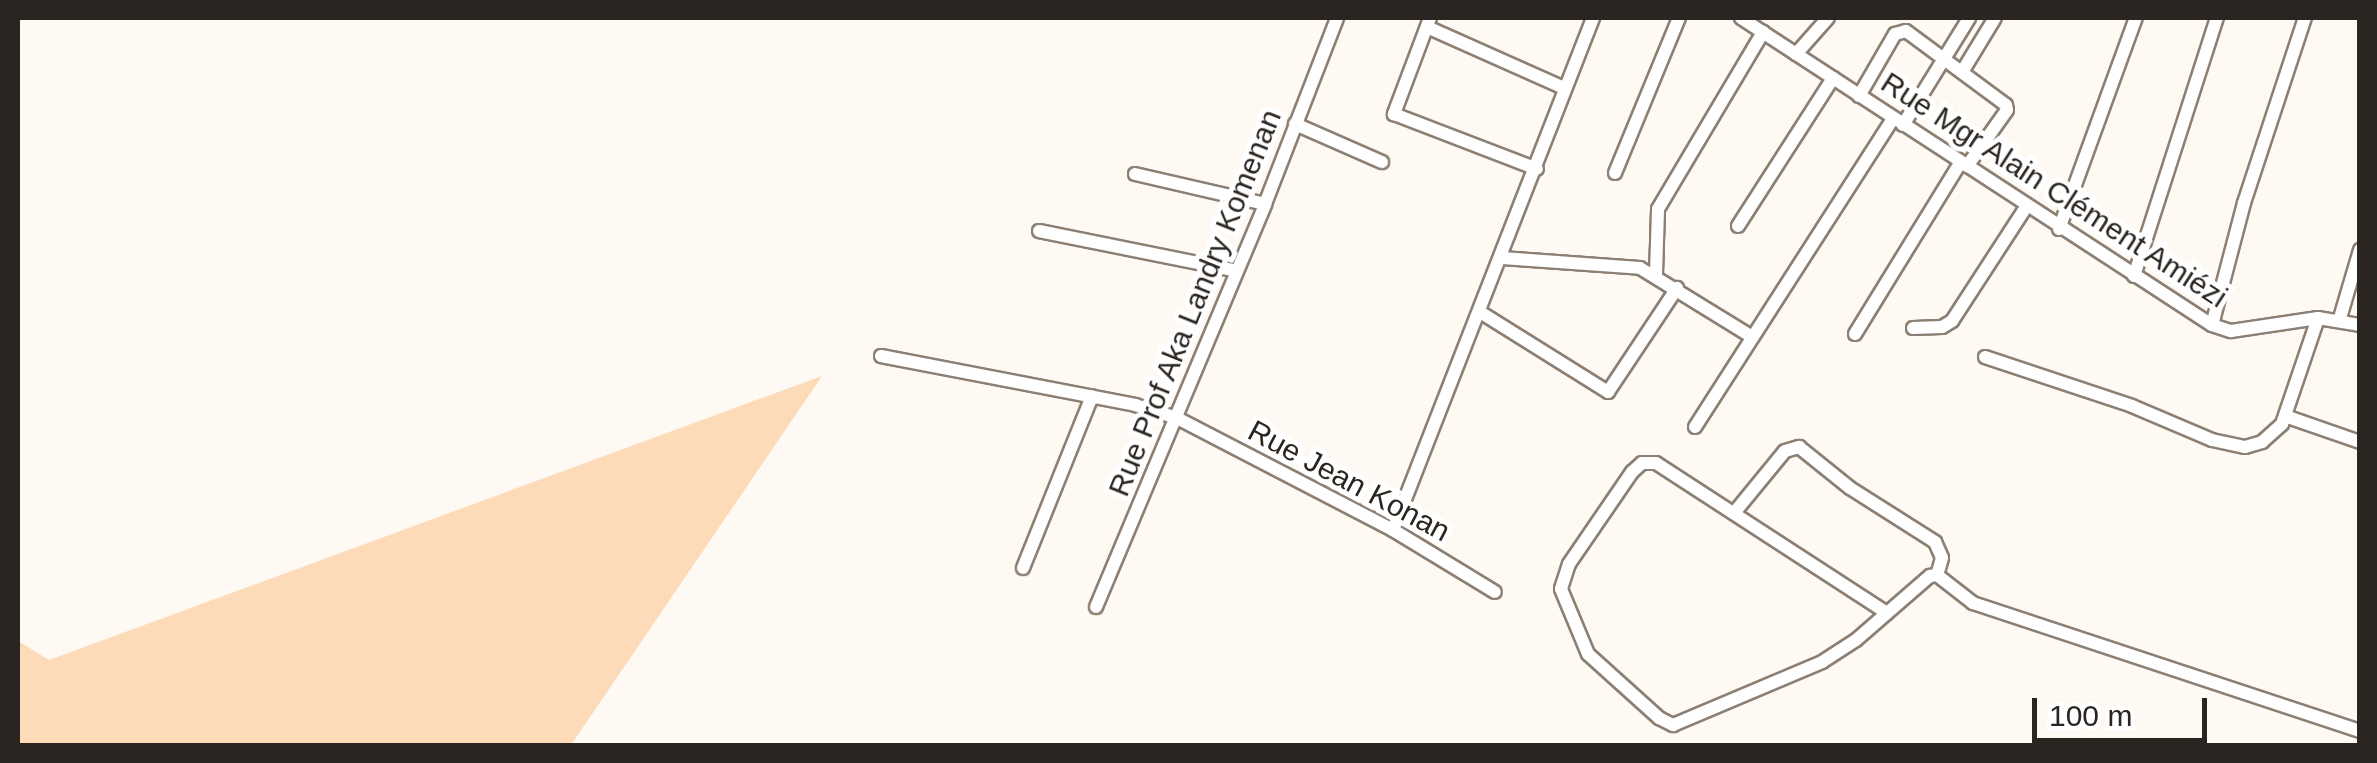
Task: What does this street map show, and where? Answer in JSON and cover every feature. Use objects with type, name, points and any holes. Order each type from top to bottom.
[{"type":"street","name":"Rue Prof Aka Landry Komenan","points":[[1096,607],[1265,204],[1337,18]]},
{"type":"street","points":[[1394,530],[1594,18]]},
{"type":"street","points":[[1615,173],[1679,18]]},
{"type":"street","name":"Rue Mgr Alain Clément Amiézi","points":[[1742,18],[2212,325],[2231,331],[2318,318],[2340,318],[2360,324]]},
{"type":"street","points":[[1796,54],[1828,18]]},
{"type":"street","points":[[1695,427],[1970,18]]},
{"type":"street","points":[[1962,72],[1995,18]]},
{"type":"street","points":[[2060,229],[2136,18]]},
{"type":"street","points":[[2134,276],[2217,18]]},
{"type":"street","points":[[2212,325],[2244,203],[2304,18]]},
{"type":"street","points":[[1537,169],[1394,114],[1428,22],[1564,88]]},
{"type":"street","points":[[1855,334],[1964,164],[2007,110],[1944,58],[1901,31],[1860,96]]},
{"type":"street","points":[[1656,274],[1658,209],[1763,32]]},
{"type":"street","points":[[1738,226],[1832,78]]},
{"type":"street","points":[[1296,124],[1382,162]]},
{"type":"street","points":[[1135,174],[1265,204]]},
{"type":"street","points":[[1913,328],[1942,327],[1952,321],[2026,207]]},
{"type":"street","points":[[1039,230],[1236,271]]},
{"type":"street","points":[[2340,318],[2360,250]]},
{"type":"street","points":[[1502,258],[1640,268],[1656,274],[1752,337]]},
{"type":"street","points":[[1480,312],[1608,392],[1677,288]]},
{"type":"street","points":[[1985,357],[2132,406],[2212,440],[2246,448],[2274,434],[2285,416],[2318,318]]},
{"type":"street","name":"Rue Jean Konan","points":[[881,356],[1092,396],[1177,418],[1394,530],[1495,592]]},
{"type":"street","points":[[1023,568],[1092,396]]},
{"type":"street","points":[[2285,416],[2360,442]]},
{"type":"street","points":[[1734,513],[1785,451],[1798,447],[1850,488],[1935,542],[1942,558],[1937,575],[1856,640],[1791,678],[1681,724],[1666,722],[1588,654],[1562,590],[1563,576],[1642,463],[1656,463],[1887,612]]},
{"type":"street","points":[[1937,575],[1973,604],[2360,731]]},
{"type":"shaded area","points":[[822,376],[571,745],[18,745],[18,641],[49,660]]}]
